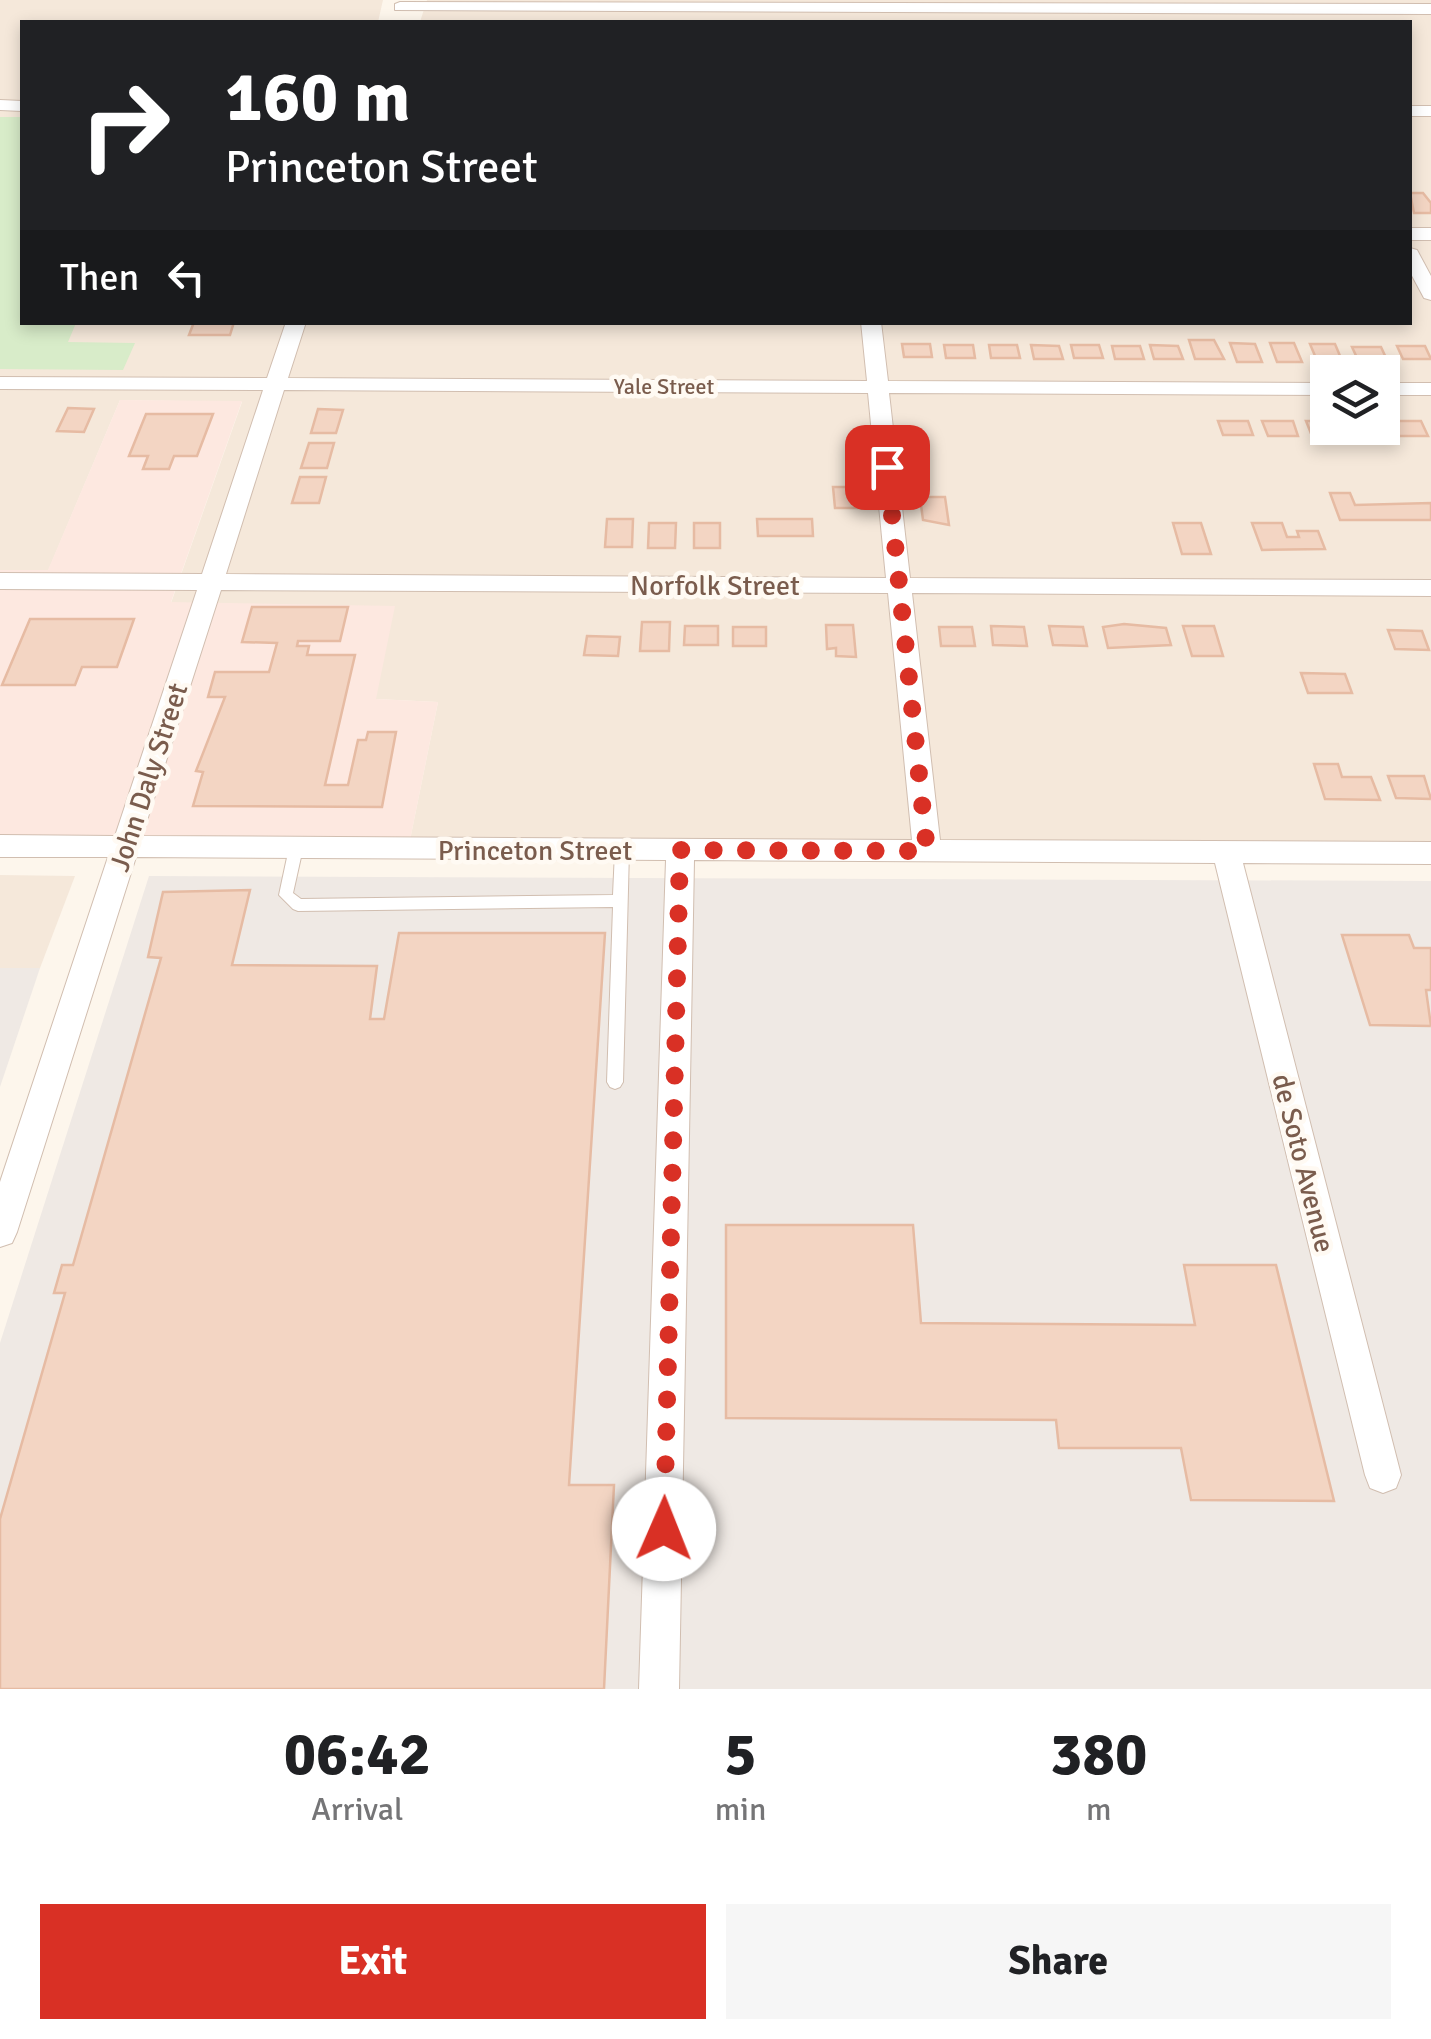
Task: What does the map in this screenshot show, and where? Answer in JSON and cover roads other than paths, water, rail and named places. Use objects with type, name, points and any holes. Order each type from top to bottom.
[{"type":"street","points":[[399,10],[1431,9]]},
{"type":"street","points":[[1412,258],[1431,294]]},
{"type":"street","name":"John Daly Street","points":[[2,1220],[295,325]]},
{"type":"street","points":[[871,325],[927,851]]},
{"type":"street","name":"Yale Street","points":[[0,383],[1310,389]]},
{"type":"street","points":[[1400,389],[1431,389]]},
{"type":"street","name":"Norfolk Street","points":[[2,585],[1431,588]]},
{"type":"street","name":"Princeton Street","points":[[0,846],[1431,853]]},
{"type":"street","points":[[659,1689],[680,850]]},
{"type":"street","name":"de Soto Avenue","points":[[1226,852],[1382,1475]]},
{"type":"lane","points":[[296,848],[286,895],[298,905],[620,901]]},
{"type":"lane","points":[[616,1082],[622,851]]}]
